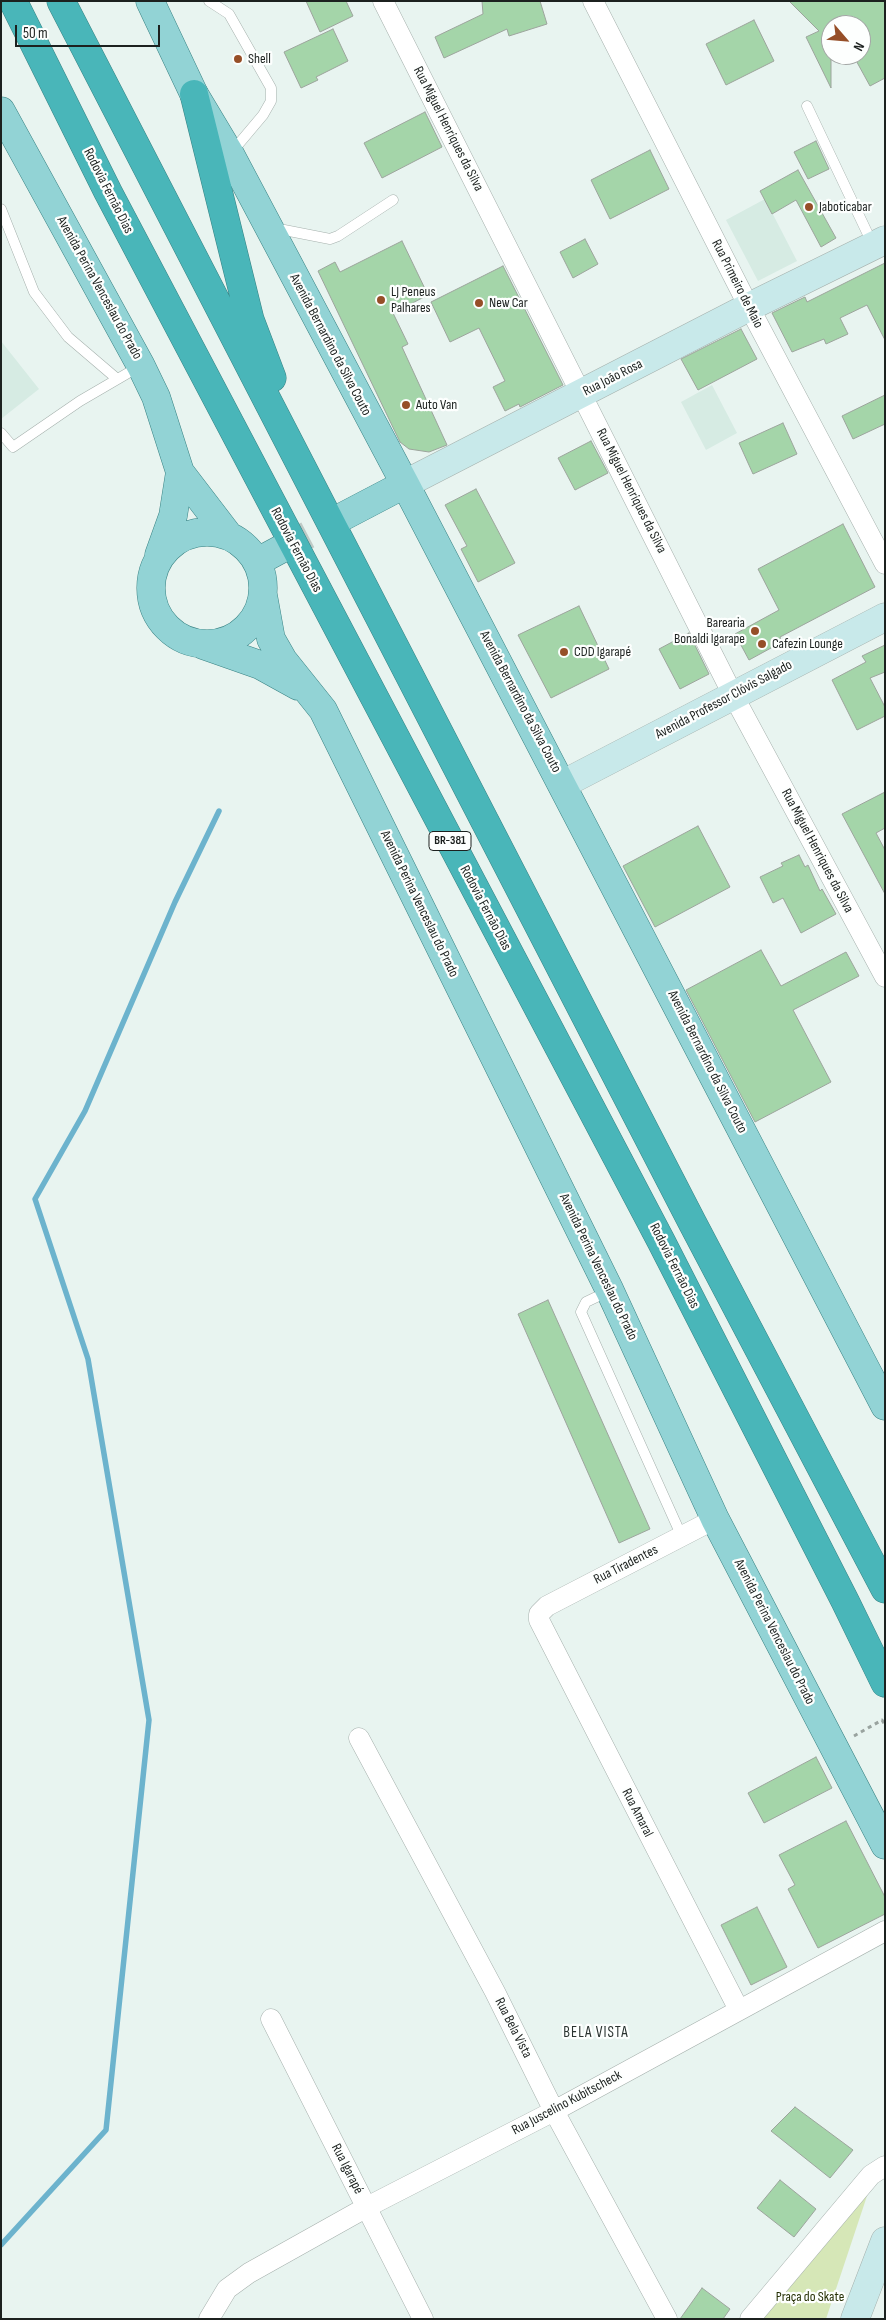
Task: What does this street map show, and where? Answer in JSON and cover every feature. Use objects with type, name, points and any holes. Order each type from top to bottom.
[{"type":"highway","name":"Rodovia Fernão Dias","points":[[13,1],[108,192],[661,1241],[846,1601],[885,1683]]},
{"type":"highway","name":"BR-381","points":[[61,1],[885,1589]]},
{"type":"highway","points":[[194,94],[250,320],[318,499]]},
{"type":"main road","name":"Avenida Bernardino da Silva Couto","points":[[150,1],[194,94],[230,154],[405,484],[563,784],[885,1406]]},
{"type":"main road","name":"Avenida Perina Venceslau do Prado","points":[[3,120],[141,366],[156,397],[180,472],[229,536]]},
{"type":"main road","name":"Rua João Rosa","points":[[342,517],[749,307],[879,243]]},
{"type":"main road","name":"Avenida Perina Venceslau do Prado","points":[[156,563],[173,516],[180,472]]},
{"type":"main road","points":[[212,532],[229,536],[245,547],[257,562],[262,578],[263,595],[258,611],[249,626],[242,632],[220,644],[203,645],[185,641],[169,631],[158,617],[151,599],[151,581],[156,563],[166,549],[180,539],[212,532]]},
{"type":"main road","points":[[257,562],[284,548]]},
{"type":"main road","name":"Avenida Perina Venceslau do Prado","points":[[263,595],[271,639],[283,660],[323,710],[610,1291],[715,1519],[885,1845]]},
{"type":"main road","name":"Avenida Professor Clóvis Salgado","points":[[563,784],[885,617]]},
{"type":"main road","name":"Avenida Perina Venceslau do Prado","points":[[203,645],[260,665],[308,692]]},
{"type":"main road","points":[[855,2319],[885,2241]]},
{"type":"street","name":"Rua Miguel Henriques da Silva","points":[[383,1],[733,695],[885,977]]},
{"type":"street","name":"Rua Primeiro de Maio","points":[[593,1],[749,307],[885,564]]},
{"type":"street","name":"Rua Tiradentes","points":[[539,1614],[546,1606],[715,1519]]},
{"type":"street","name":"Rua Amaral","points":[[539,1614],[540,1625],[565,1675],[739,2010]]},
{"type":"street","name":"Rua Bela Vista","points":[[359,1738],[495,1992],[554,2111],[666,2319]]},
{"type":"street","name":"Rua Juscelino Kubitscheck","points":[[209,2319],[227,2289],[249,2273],[367,2207],[554,2111],[885,1931]]},
{"type":"street","name":"Rua Igarapé","points":[[271,2020],[423,2319]]},
{"type":"street","points":[[750,2319],[871,2175],[885,2166]]},
{"type":"lane","points":[[209,1],[229,14],[271,88],[271,101],[263,114],[230,154]]},
{"type":"lane","points":[[807,106],[879,243]]},
{"type":"lane","points":[[267,226],[330,239],[338,236],[393,200]]},
{"type":"lane","points":[[1,209],[34,292],[68,337],[116,378]]},
{"type":"lane","points":[[1,433],[13,447],[116,378],[141,366]]},
{"type":"lane","points":[[610,1291],[586,1302],[581,1312],[682,1536]]},
{"type":"path","points":[[833,1747],[882,1720],[885,1725]]},
{"type":"shaded area","points":[[765,199],[797,261],[758,281],[726,220]]},
{"type":"shaded area","points":[[1,341],[39,389],[1,419]]},
{"type":"shaded area","points":[[712,385],[737,433],[706,450],[681,402]]},
{"type":"green space","name":"Praça do Skate","points":[[869,2190],[826,2319],[763,2319]]},
{"type":"building","points":[[306,1],[346,1],[353,16],[320,32]]},
{"type":"building","points":[[482,1],[540,1],[547,24],[509,36],[507,29],[444,58],[435,37],[483,14]]},
{"type":"building","points":[[789,1],[885,1],[885,78],[870,86],[858,65],[871,65],[871,15],[821,15],[821,65],[831,65],[831,88],[806,37],[819,31]]},
{"type":"building","points":[[754,20],[774,61],[726,85],[706,44]]},
{"type":"building","points":[[333,29],[348,61],[316,77],[318,80],[301,88],[284,52]]},
{"type":"building","points":[[425,112],[442,147],[382,178],[364,143]]},
{"type":"building","points":[[816,141],[829,169],[808,179],[794,152]]},
{"type":"building","points":[[650,150],[669,189],[610,219],[591,180]]},
{"type":"building","name":"Jaboticabar","points":[[798,170],[836,238],[821,247],[796,200],[772,214],[760,191]]},
{"type":"building","points":[[585,239],[598,264],[573,278],[560,252]]},
{"type":"building","points":[[402,241],[428,295],[393,313],[408,344],[402,347],[447,445],[429,452],[409,449],[400,442],[318,271],[335,262],[340,272]]},
{"type":"building","points":[[885,263],[885,340],[867,305],[840,318],[848,334],[826,344],[824,339],[792,352],[772,313],[805,297],[807,302]]},
{"type":"building","points":[[503,266],[563,385],[520,407],[519,404],[505,411],[493,387],[505,381],[479,328],[450,342],[431,302]]},
{"type":"building","points":[[741,329],[757,359],[698,390],[681,359]]},
{"type":"building","points":[[885,395],[885,424],[853,439],[842,416]]},
{"type":"building","points":[[783,423],[797,454],[753,474],[739,443]]},
{"type":"building","points":[[591,441],[608,473],[575,490],[558,458]]},
{"type":"building","points":[[476,489],[515,563],[478,582],[461,549],[467,546],[445,505]]},
{"type":"building","points":[[843,524],[875,587],[780,637],[782,642],[749,660],[735,634],[779,610],[758,569]]},
{"type":"building","name":"CDD Igarapé","points":[[579,606],[609,669],[551,698],[518,635]]},
{"type":"building","points":[[689,633],[709,674],[680,689],[659,649]]},
{"type":"building","points":[[885,645],[885,672],[870,678],[885,707],[885,716],[857,730],[832,680],[866,662],[862,656]]},
{"type":"building","points":[[885,792],[885,828],[876,833],[885,850],[885,894],[842,814]]},
{"type":"building","points":[[698,826],[730,887],[655,927],[623,866]]},
{"type":"building","points":[[799,855],[805,867],[808,865],[820,891],[822,889],[836,914],[801,933],[783,898],[773,903],[760,877],[783,866],[781,863]]},
{"type":"building","points":[[761,950],[781,986],[846,952],[859,976],[793,1010],[831,1082],[755,1122],[686,990]]},
{"type":"building","points":[[548,1300],[650,1529],[619,1543],[518,1314]]},
{"type":"building","points":[[816,1757],[832,1788],[764,1823],[748,1793]]},
{"type":"building","points":[[846,1821],[885,1897],[885,1914],[818,1948],[788,1889],[795,1885],[779,1855]]},
{"type":"building","points":[[757,1907],[787,1967],[751,1985],[721,1925]]},
{"type":"building","points":[[795,2107],[853,2150],[830,2178],[771,2131]]},
{"type":"building","points":[[780,2180],[816,2209],[794,2237],[757,2208]]},
{"type":"building","points":[[702,2288],[730,2309],[723,2319],[680,2319]]},
{"type":"waterway","points":[[1,2245],[106,2130],[149,1720],[88,1359],[35,1199],[85,1111],[175,902],[219,811]]},
{"type":"tunnel","points":[[283,548],[342,517]]},
{"type":"place","name":"Shell","points":[[238,59]]},
{"type":"place","name":"Jaboticabar","points":[[809,207]]},
{"type":"place","name":"LJ Peneus Palhares","points":[[381,300]]},
{"type":"place","name":"New Car","points":[[479,303]]},
{"type":"place","name":"Auto Van","points":[[406,405]]},
{"type":"place","name":"Barearia Bonaldi Igarape","points":[[755,631]]},
{"type":"place","name":"Cafezin Lounge","points":[[762,644]]},
{"type":"place","name":"CDD Igarapé","points":[[564,652]]},
{"type":"district","name":"BELA VISTA","points":[[596,2033]]}]
